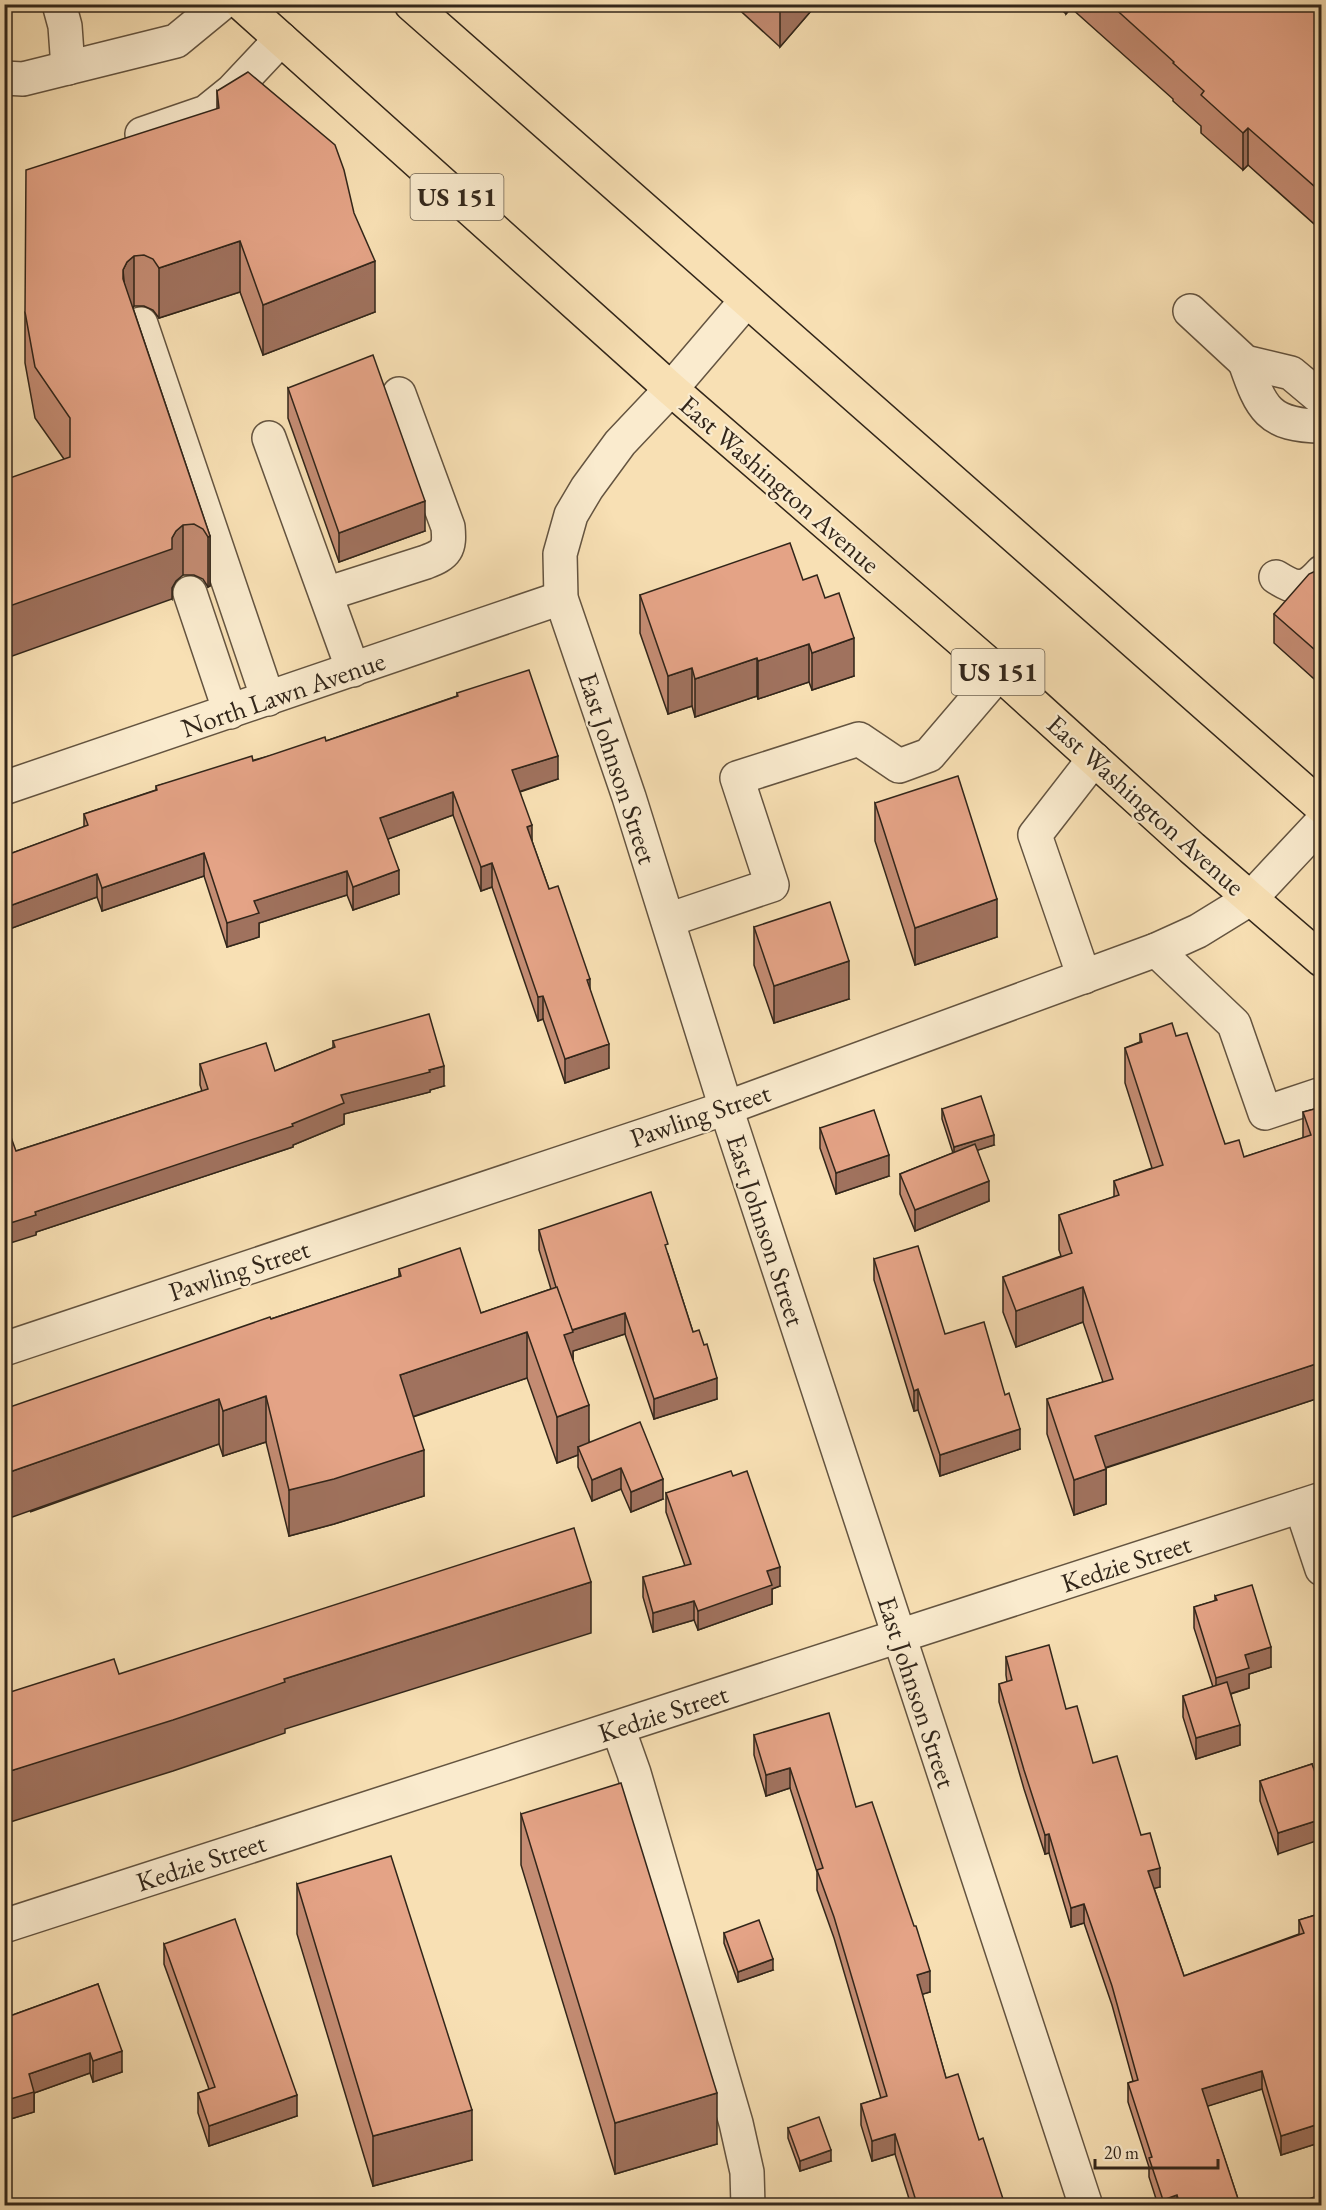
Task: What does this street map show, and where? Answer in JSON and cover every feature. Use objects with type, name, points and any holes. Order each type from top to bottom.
[{"type":"main road","name":"East Washington Avenue","points":[[242,4],[671,389],[999,673],[1250,899],[1322,960]]},
{"type":"main road","points":[[411,4],[1322,807]]},
{"type":"street","points":[[59,4],[65,26],[68,68]]},
{"type":"street","points":[[4,78],[23,79],[176,41],[221,4]]},
{"type":"street","points":[[117,143],[206,112],[232,92],[281,39]]},
{"type":"street","name":"East Johnson Street","points":[[746,301],[671,389],[620,443],[586,488],[571,515],[560,554],[561,598],[629,797],[726,1108],[1086,2205]]},
{"type":"street","points":[[1190,310],[1245,362],[1257,397],[1274,417],[1297,426],[1322,426]]},
{"type":"street","points":[[141,324],[268,699]]},
{"type":"street","points":[[1245,362],[1291,373],[1322,399]]},
{"type":"street","points":[[326,594],[440,557],[446,550],[449,541],[448,527],[399,394]]},
{"type":"street","points":[[269,438],[353,670]]},
{"type":"street","points":[[1276,577],[1290,586],[1302,587],[1311,584],[1322,572]]},
{"type":"street","points":[[190,593],[230,712]]},
{"type":"street","name":"North Lawn Avenue","points":[[4,788],[561,598]]},
{"type":"street","points":[[668,920],[772,885],[737,778],[859,739],[899,765],[929,755],[999,673]]},
{"type":"street","points":[[1084,977],[1035,834],[1094,759]]},
{"type":"street","name":"Pawling Street","points":[[4,1349],[726,1108],[1156,950],[1198,931],[1250,899],[1322,822]]},
{"type":"street","points":[[1156,950],[1234,1024],[1265,1113],[1322,1094]]},
{"type":"street","points":[[1311,1503],[1322,1569]]},
{"type":"street","name":"Kedzie Street","points":[[4,1926],[1311,1503]]},
{"type":"street","points":[[618,1728],[634,1773],[736,2123],[747,2172],[748,2205]]},
{"type":"building","points":[[1110,4],[1322,4],[1322,193],[1248,128],[1243,133],[1201,95],[1204,91]]},
{"type":"building","points":[[248,72],[335,145],[344,170],[354,213],[375,261],[263,305],[240,241],[159,268],[153,259],[144,255],[134,256],[127,262],[123,270],[123,279],[210,536],[208,537],[203,529],[194,524],[183,525],[172,538],[172,549],[4,608],[4,480],[70,457],[70,418],[35,367],[25,312],[26,170],[219,108],[217,91]]},
{"type":"building","points":[[373,355],[425,501],[339,533],[288,388]]},
{"type":"building","points":[[790,543],[803,580],[817,575],[825,598],[839,593],[854,638],[812,653],[809,644],[758,661],[757,658],[695,679],[692,668],[668,676],[640,595]]},
{"type":"building","points":[[1322,568],[1322,656],[1274,614],[1309,574]]},
{"type":"building","points":[[529,670],[558,756],[512,770],[532,825],[527,827],[549,889],[558,886],[590,979],[587,980],[609,1044],[565,1059],[543,996],[538,997],[492,863],[481,867],[453,792],[380,818],[399,870],[353,887],[347,871],[254,901],[259,913],[227,923],[204,853],[102,888],[97,874],[4,908],[4,856],[88,825],[84,814],[157,790],[156,786],[252,756],[253,761],[325,737],[326,741],[458,696],[457,693]]},
{"type":"building","points":[[958,776],[997,899],[915,928],[875,803]]},
{"type":"building","points":[[830,902],[849,961],[774,986],[754,927]]},
{"type":"building","points":[[429,1014],[444,1066],[429,1070],[430,1072],[341,1095],[344,1103],[292,1124],[293,1126],[35,1212],[36,1215],[4,1225],[4,1118],[16,1151],[208,1089],[200,1064],[266,1043],[275,1071],[335,1047],[333,1041]]},
{"type":"building","points":[[1172,1023],[1176,1036],[1187,1033],[1225,1144],[1239,1140],[1244,1157],[1311,1135],[1303,1112],[1322,1107],[1322,1362],[1095,1436],[1106,1469],[1074,1480],[1047,1399],[1113,1379],[1083,1287],[1016,1311],[1003,1277],[1072,1253],[1059,1215],[1119,1195],[1114,1181],[1163,1165],[1125,1048],[1142,1042],[1140,1034]]},
{"type":"building","points":[[981,1096],[994,1135],[954,1147],[942,1109]]},
{"type":"building","points":[[874,1110],[889,1155],[836,1173],[820,1128]]},
{"type":"building","points":[[975,1144],[989,1181],[915,1210],[900,1174]]},
{"type":"building","points":[[651,1192],[668,1244],[665,1245],[693,1332],[699,1330],[704,1345],[707,1344],[717,1378],[654,1399],[625,1313],[572,1330],[539,1230]]},
{"type":"building","points":[[918,1246],[945,1334],[984,1322],[1005,1395],[1009,1393],[1020,1429],[940,1455],[918,1389],[914,1391],[874,1259]]},
{"type":"building","points":[[460,1248],[481,1313],[557,1287],[573,1332],[564,1335],[589,1405],[557,1417],[527,1332],[400,1375],[424,1450],[334,1479],[289,1490],[266,1396],[223,1411],[219,1399],[4,1474],[4,1409],[270,1317],[271,1319],[401,1276],[399,1269]]},
{"type":"building","points":[[640,1422],[663,1479],[631,1492],[621,1468],[592,1480],[578,1447]]},
{"type":"building","points":[[731,1471],[733,1476],[747,1471],[780,1567],[767,1571],[772,1585],[698,1611],[694,1601],[653,1613],[643,1577],[691,1564],[666,1493]]},
{"type":"building","points":[[574,1528],[591,1582],[284,1679],[285,1682],[173,1720],[4,1773],[4,1694],[114,1659],[119,1674]]},
{"type":"building","points":[[1252,1585],[1271,1647],[1245,1655],[1249,1668],[1216,1678],[1194,1607],[1217,1600],[1215,1596]]},
{"type":"building","points":[[1049,1645],[1066,1709],[1077,1706],[1093,1763],[1117,1756],[1141,1835],[1150,1833],[1160,1868],[1148,1871],[1184,1976],[1304,1933],[1299,1920],[1322,1913],[1322,2123],[1281,2136],[1262,2071],[1202,2089],[1240,2205],[1180,2205],[1177,2195],[1163,2200],[1128,2083],[1138,2080],[1112,1986],[1084,1904],[1071,1908],[1049,1834],[1045,1835],[1024,1770],[999,1684],[1012,1680],[1006,1657]]},
{"type":"building","points":[[1227,1682],[1240,1725],[1196,1738],[1183,1696]]},
{"type":"building","points":[[829,1713],[856,1807],[872,1802],[914,1926],[916,1926],[930,1971],[917,1975],[946,2078],[958,2074],[979,2140],[983,2138],[1005,2205],[933,2205],[932,2200],[917,2204],[895,2134],[872,2141],[861,2104],[887,2096],[834,1917],[817,1870],[823,1868],[790,1768],[766,1775],[754,1735]]},
{"type":"building","points":[[1312,1764],[1322,1791],[1322,1819],[1278,1833],[1260,1781]]},
{"type":"building","points":[[621,1783],[717,2093],[615,2123],[521,1814]]},
{"type":"building","points":[[391,1856],[472,2110],[373,2136],[297,1884]]},
{"type":"building","points":[[235,1919],[297,2095],[209,2126],[198,2093],[215,2087],[164,1944]]},
{"type":"building","points":[[759,1920],[773,1959],[738,1972],[724,1933]]},
{"type":"building","points":[[98,1984],[122,2051],[93,2061],[90,2053],[29,2074],[34,2092],[4,2101],[4,2010],[8,2009],[10,2016]]},
{"type":"building","points":[[819,2117],[831,2150],[800,2161],[788,2128]]},
{"type":"building","points":[[1322,2194],[1322,2205],[1302,2205],[1301,2202]]}]
